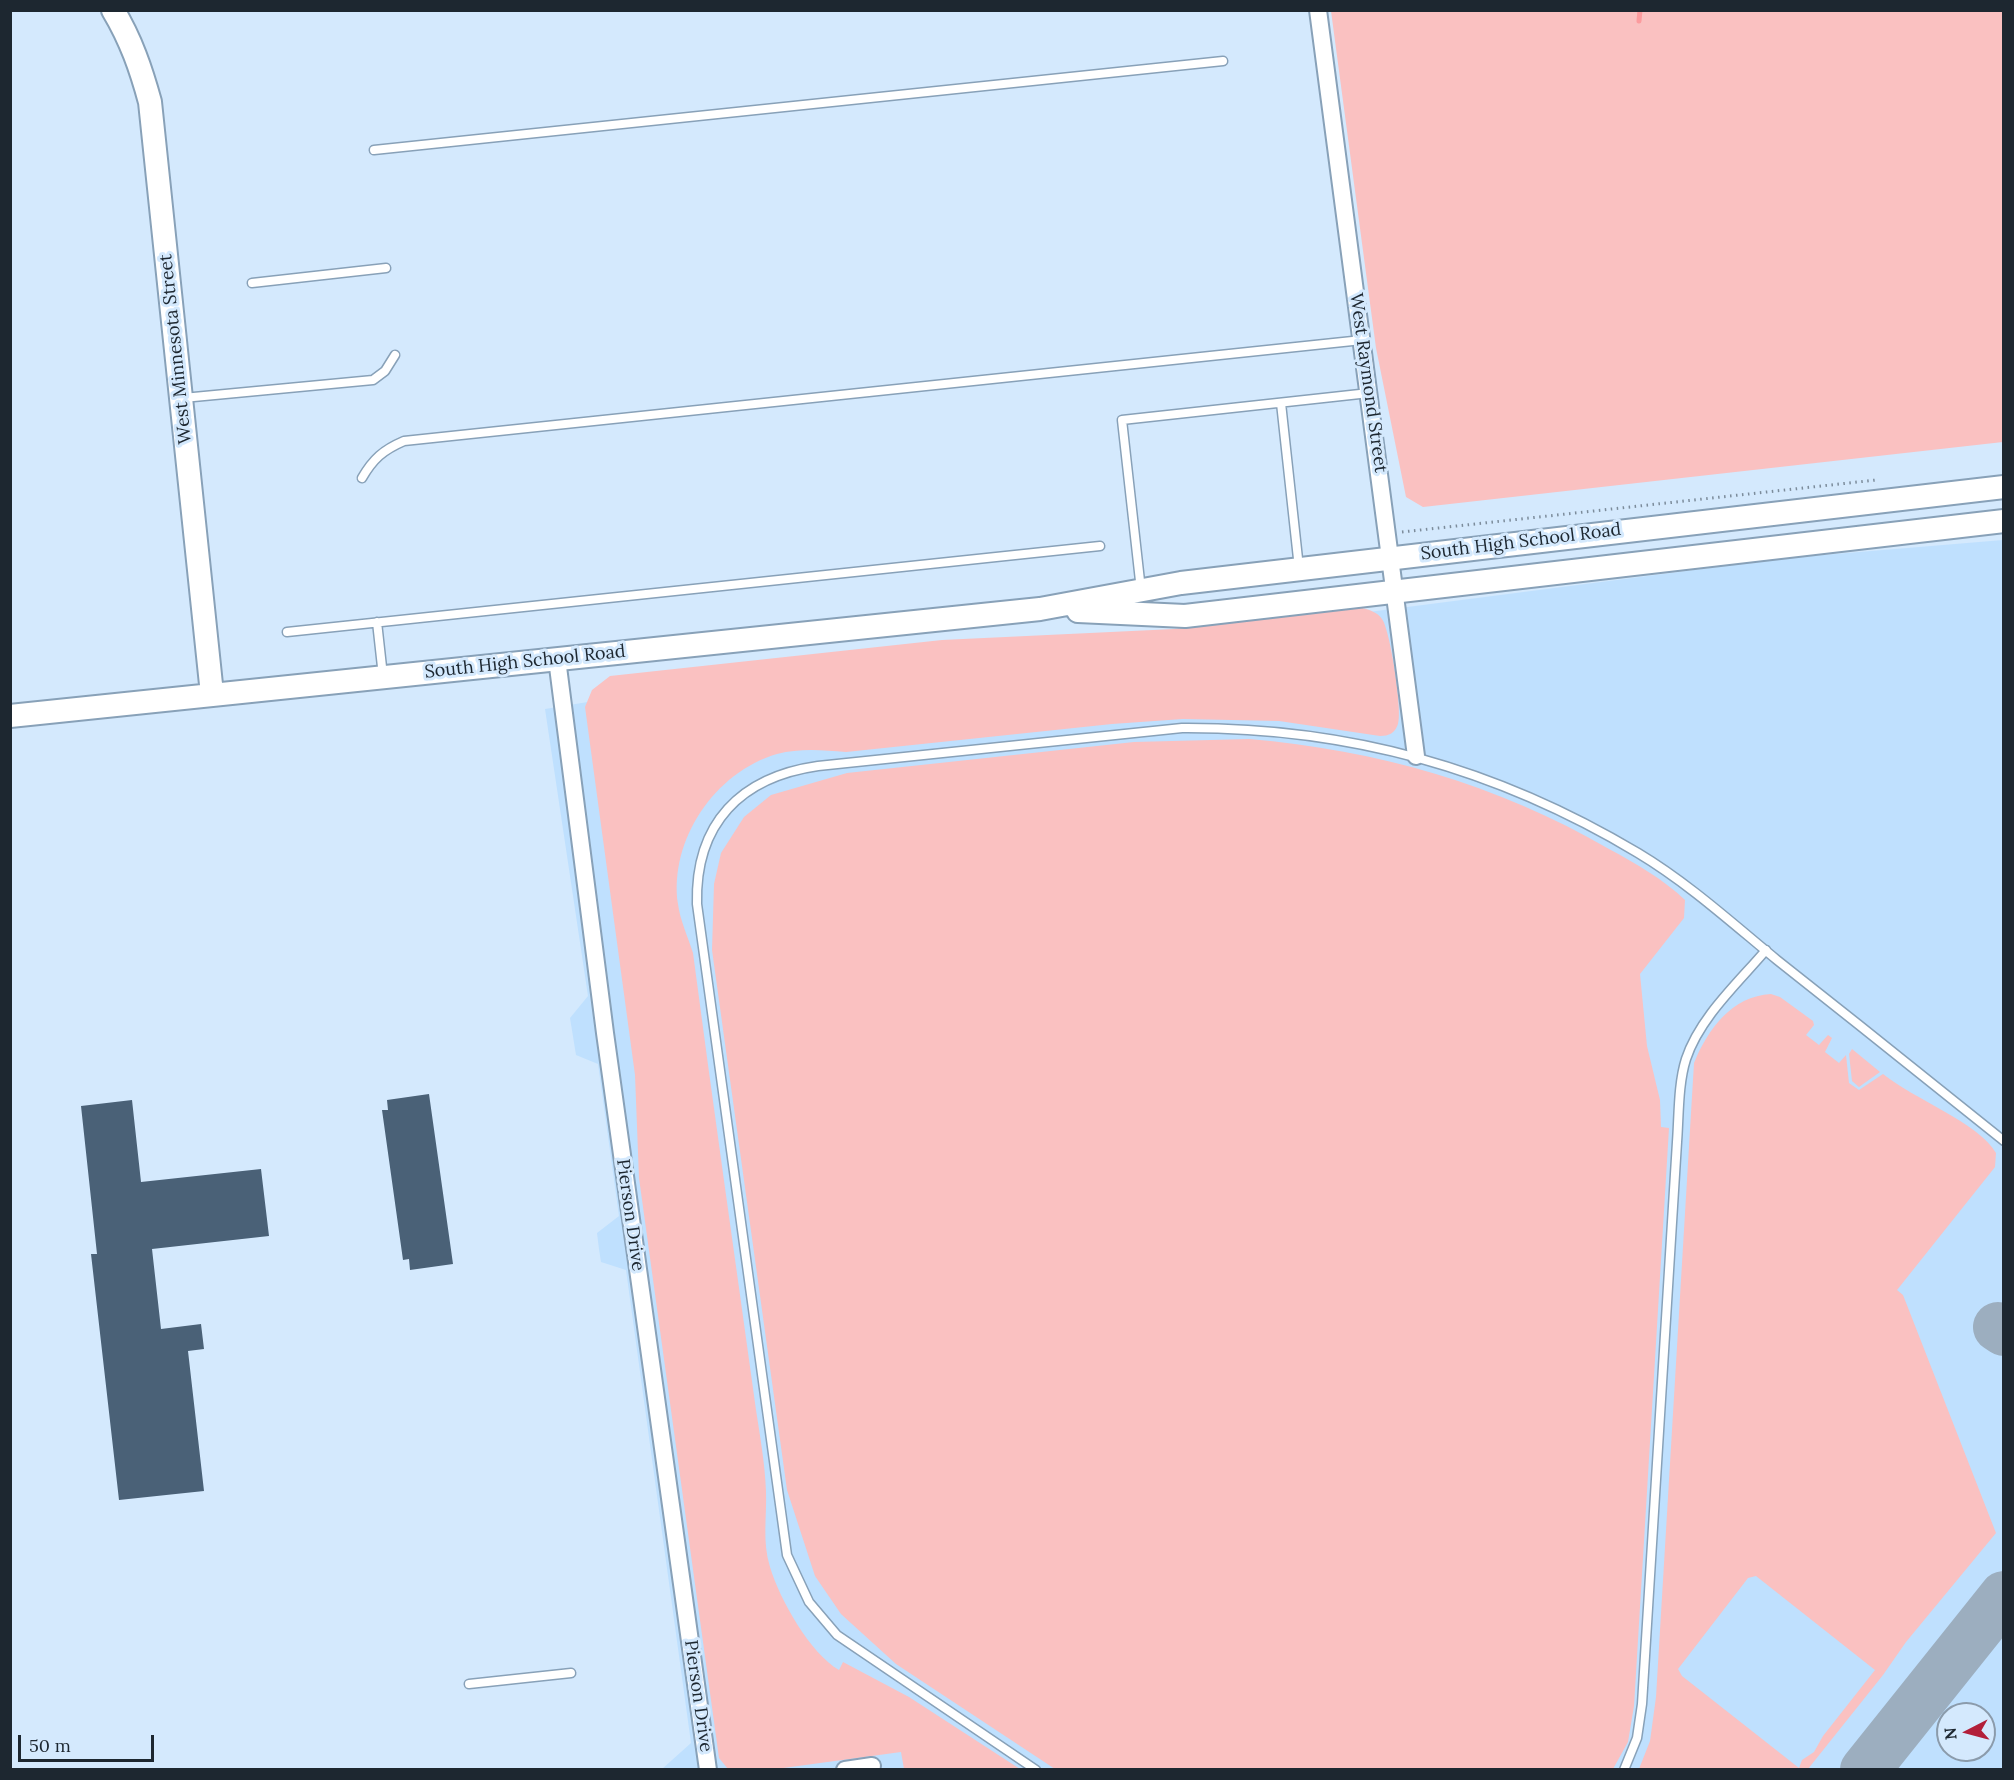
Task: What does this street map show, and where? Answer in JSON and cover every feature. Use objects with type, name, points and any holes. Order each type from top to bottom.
[{"type":"street","name":"West Minnesota Street","points":[[113,10],[128,35],[140,65],[150,102],[212,694]]},
{"type":"street","name":"West Raymond Street","points":[[1318,10],[1392,558],[1416,756]]},
{"type":"street","name":"South High School Road","points":[[10,716],[1040,609],[1141,590],[1299,568],[2004,487]]},
{"type":"street","name":"South High School Road","points":[[1040,609],[1185,616],[2004,521]]},
{"type":"street","name":"Pierson Drive","points":[[557,659],[605,1033],[708,1770]]},
{"type":"street","points":[[845,1770],[872,1766]]},
{"type":"lane","points":[[374,150],[1223,61]]},
{"type":"lane","points":[[252,283],[386,268]]},
{"type":"lane","points":[[362,478],[372,460],[404,441],[1362,340]]},
{"type":"lane","points":[[181,398],[373,380],[385,371],[395,355]]},
{"type":"lane","points":[[1141,590],[1122,420],[1370,393]]},
{"type":"lane","points":[[1281,403],[1299,568]]},
{"type":"lane","points":[[287,632],[1100,546]]},
{"type":"lane","points":[[377,622],[383,677]]},
{"type":"lane","points":[[1036,1770],[837,1635],[809,1602],[791,1568],[780,1515],[698,922],[697,880],[702,852],[721,817],[746,791],[771,777],[818,765],[1182,728],[1277,731],[1370,745],[1416,756],[1513,789],[1591,826],[1640,854],[1766,950],[2004,1141]]},
{"type":"lane","points":[[1624,1770],[1637,1738],[1642,1704],[1678,1132],[1685,1061],[1693,1041],[1706,1021],[1766,950]]},
{"type":"lane","points":[[469,1684],[572,1673]]},
{"type":"path","points":[[1388,534],[1884,479]]},
{"type":"shaded area","points":[[1331,11],[2003,11],[2003,442],[1423,507],[1406,497],[1376,348]]},
{"type":"shaded area","points":[[2003,540],[2003,1769],[662,1769],[691,1743],[626,1270],[601,1262],[599,1249],[597,1233],[619,1216],[598,1064],[576,1055],[570,1018],[588,996],[545,709],[606,699],[1353,614],[1787,558]]},
{"type":"shaded area","points":[[1362,608],[1376,613],[1382,619],[1392,653],[1399,716],[1397,727],[1389,735],[1380,736],[1279,721],[1183,719],[1112,724],[846,752],[794,751],[777,754],[755,763],[734,776],[716,792],[689,833],[681,856],[677,880],[678,904],[693,953],[765,1471],[765,1529],[770,1567],[781,1595],[797,1624],[828,1662],[839,1670],[843,1662],[909,1697],[1020,1769],[904,1769],[901,1752],[776,1769],[728,1769],[719,1758],[639,1178],[635,1075],[585,707],[592,690],[610,676],[942,640],[1174,629]]},
{"type":"shaded area","points":[[1249,739],[1344,752],[1435,774],[1480,789],[1567,826],[1639,866],[1685,900],[1684,918],[1640,974],[1647,1046],[1660,1100],[1661,1127],[1669,1128],[1634,1706],[1628,1742],[1613,1769],[1055,1769],[896,1664],[841,1614],[815,1576],[787,1490],[712,950],[714,884],[721,853],[744,817],[771,795],[847,773],[1134,742]]},
{"type":"shaded area","points":[[1771,994],[1780,997],[1813,1021],[1814,1025],[1806,1035],[1819,1045],[1828,1035],[1832,1038],[1825,1052],[1839,1063],[1846,1055],[1849,1083],[1859,1090],[1883,1074],[1896,1084],[1961,1121],[1975,1131],[1996,1153],[1995,1167],[1897,1290],[1903,1295],[1996,1533],[1906,1642],[1883,1675],[1808,1769],[1639,1769],[1650,1741],[1656,1697],[1694,1063],[1706,1038],[1723,1016],[1744,1001]],"holes":[[[1756,1576],[1875,1670],[1823,1736],[1814,1752],[1802,1760],[1799,1768],[1682,1676],[1678,1669],[1748,1578]]]},
{"type":"shaded area","points":[[1852,1049],[1880,1072],[1859,1087],[1852,1081],[1849,1054]]},
{"type":"building","points":[[429,1094],[453,1264],[410,1270],[409,1259],[403,1260],[382,1110],[388,1110],[387,1100]]},
{"type":"building","points":[[132,1100],[141,1182],[261,1169],[269,1236],[152,1249],[161,1329],[201,1324],[204,1349],[188,1351],[204,1491],[119,1500],[91,1254],[97,1254],[81,1106]]},
{"type":"waterway","points":[[1639,21],[1640,10]]},
{"type":"taxiway","points":[[1998,1327],[2004,1331]]},
{"type":"taxiway","points":[[1865,1770],[2004,1596]]}]
